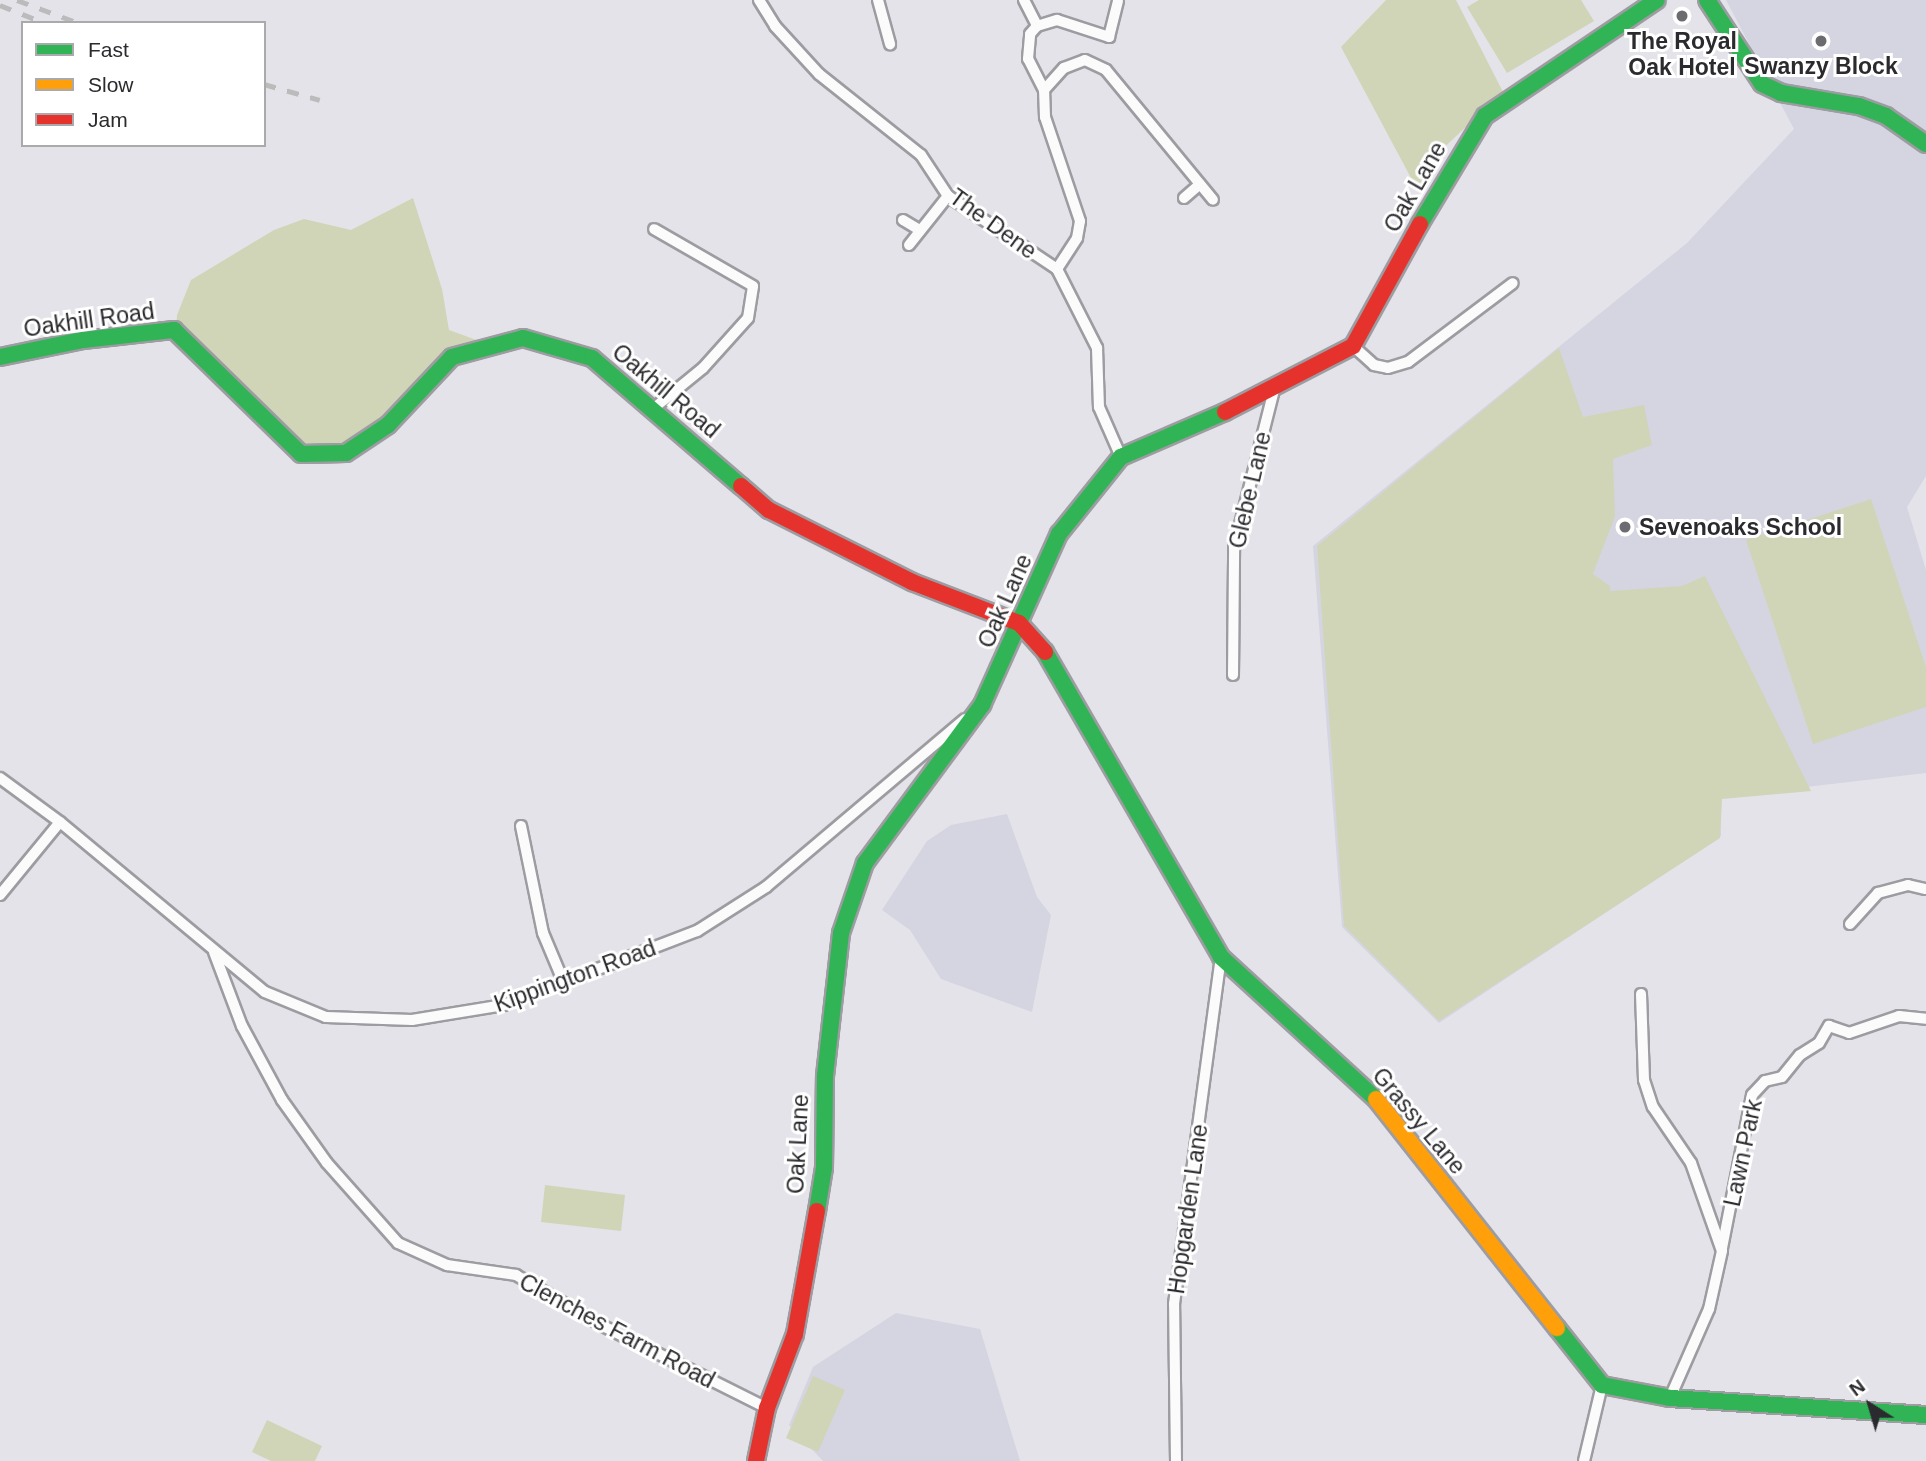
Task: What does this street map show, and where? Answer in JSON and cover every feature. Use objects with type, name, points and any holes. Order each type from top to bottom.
[{"type":"street","points":[[878,0],[890,44]]},
{"type":"street","points":[[1024,0],[1037,26]]},
{"type":"street","name":"Oak Lane","points":[[756,1461],[767,1408],[795,1334],[824,1168],[825,1076],[841,933],[865,863],[982,705],[1059,534],[1121,457],[1274,390],[1353,346],[1451,167],[1485,116],[1657,0]]},
{"type":"street","points":[[1707,0],[1762,84],[1790,95],[1833,102],[1886,116],[1926,144]]},
{"type":"street","points":[[1057,269],[1077,238],[1080,221],[1045,117],[1044,90],[1028,59],[1027,44],[1037,26],[1065,20],[1109,37],[1118,1]]},
{"type":"street","name":"The Dene","points":[[760,2],[819,74],[921,155],[948,196],[1057,269],[1097,348],[1099,407],[1121,457]]},
{"type":"street","points":[[1044,90],[1064,68],[1085,60],[1106,69],[1213,200]]},
{"type":"street","points":[[1184,198],[1200,184]]},
{"type":"street","points":[[909,245],[918,229],[948,196]]},
{"type":"street","points":[[903,220],[918,229]]},
{"type":"street","points":[[654,229],[753,286],[748,318],[703,368],[654,408]]},
{"type":"street","points":[[1353,346],[1374,365],[1388,368],[1408,362],[1466,321],[1513,283]]},
{"type":"street","name":"Oakhill Road","points":[[0,356],[83,340],[174,330],[301,454],[346,453],[388,425],[452,357],[523,338],[592,358],[654,408],[769,510],[912,582],[1019,623]]},
{"type":"street","name":"Glebe Lane","points":[[1233,675],[1234,548],[1274,390]]},
{"type":"street","name":"Grassy Lane","points":[[1019,623],[1051,659],[1109,768],[1221,957],[1376,1100],[1602,1385]]},
{"type":"street","name":"Kippington Road","points":[[0,778],[60,822],[265,992],[334,1018],[412,1020],[504,1005],[697,931],[766,887],[982,705]]},
{"type":"street","points":[[1,895],[60,822]]},
{"type":"street","points":[[522,826],[543,933],[564,983]]},
{"type":"street","points":[[1850,924],[1878,892],[1900,886],[1926,889]]},
{"type":"street","name":"Clenches Farm Road","points":[[213,949],[242,1026],[282,1100],[327,1163],[398,1243],[447,1265],[516,1275],[601,1325],[767,1408]]},
{"type":"street","name":"Hopgarden Lane","points":[[1176,1461],[1174,1304],[1221,957]]},
{"type":"street","points":[[1641,995],[1644,1080],[1653,1107],[1699,1180],[1722,1251],[1709,1310],[1670,1398]]},
{"type":"street","name":"Lawn Park","points":[[1722,1251],[1752,1095],[1765,1081],[1782,1077],[1800,1055],[1819,1043],[1829,1026],[1849,1033],[1899,1016],[1926,1019]]},
{"type":"street","points":[[1584,1461],[1602,1385],[1670,1398],[1926,1415]]},
{"type":"shaded area","name":"Sevenoaks School","points":[[1726,0],[1926,0],[1926,476],[1907,507],[1926,570],[1926,773],[1720,797],[1721,836],[1439,1023],[1342,927],[1313,546],[1687,243],[1794,129]]},
{"type":"shaded area","points":[[1007,814],[1037,897],[1051,915],[1032,1012],[941,979],[910,930],[882,910],[927,841],[951,825]]},
{"type":"shaded area","points":[[896,1313],[980,1329],[1020,1461],[823,1461],[789,1425],[813,1367]]},
{"type":"green space","points":[[1386,0],[1456,0],[1503,92],[1435,156],[1418,191],[1341,47]]},
{"type":"green space","points":[[1479,0],[1581,0],[1594,21],[1507,73],[1467,7]]},
{"type":"green space","points":[[413,198],[442,289],[449,330],[482,342],[452,355],[350,452],[302,452],[176,331],[177,315],[191,280],[274,230],[304,219],[351,230]]},
{"type":"green space","points":[[1559,348],[1583,417],[1644,405],[1652,445],[1613,459],[1615,516],[1593,574],[1610,586],[1610,591],[1682,586],[1705,576],[1811,791],[1722,799],[1720,838],[1439,1021],[1344,926],[1317,546]]},
{"type":"green space","points":[[1871,499],[1926,667],[1926,707],[1813,744],[1746,540]]},
{"type":"green space","points":[[545,1185],[625,1195],[621,1231],[541,1222]]},
{"type":"green space","points":[[813,1376],[845,1390],[818,1452],[786,1438]]},
{"type":"green space","points":[[267,1420],[322,1446],[315,1461],[271,1461],[252,1452]]},
{"type":"railway","points":[[17,0],[74,21]]},
{"type":"railway","points":[[0,5],[40,21]]},
{"type":"railway","points":[[266,85],[320,100]]},
{"type":"traffic: fast","points":[[1420,224],[1485,116],[1657,0]]},
{"type":"traffic: fast","points":[[1707,0],[1762,84],[1781,93],[1859,106],[1886,116],[1926,144]]},
{"type":"traffic: fast","points":[[0,357],[83,340],[174,330],[301,454],[346,453],[388,425],[452,357],[523,338],[592,358],[741,486]]},
{"type":"traffic: fast","points":[[817,1211],[824,1168],[825,1076],[841,933],[865,863],[982,705],[1059,534],[1121,457],[1225,412]]},
{"type":"traffic: fast","points":[[1045,652],[1221,957],[1376,1099]]},
{"type":"traffic: fast","points":[[1557,1328],[1602,1385],[1670,1398],[1926,1415]]},
{"type":"traffic: slow","points":[[1376,1099],[1557,1328]]},
{"type":"traffic: jam","points":[[1225,412],[1353,346],[1420,224]]},
{"type":"traffic: jam","points":[[741,486],[769,510],[912,582],[1019,623],[1045,652]]},
{"type":"traffic: jam","points":[[756,1461],[767,1408],[795,1334],[817,1211]]},
{"type":"place","name":"The Royal Oak Hotel","points":[[1682,16]]},
{"type":"place","name":"Swanzy Block","points":[[1821,41]]},
{"type":"place","name":"Sevenoaks School","points":[[1625,527]]}]
